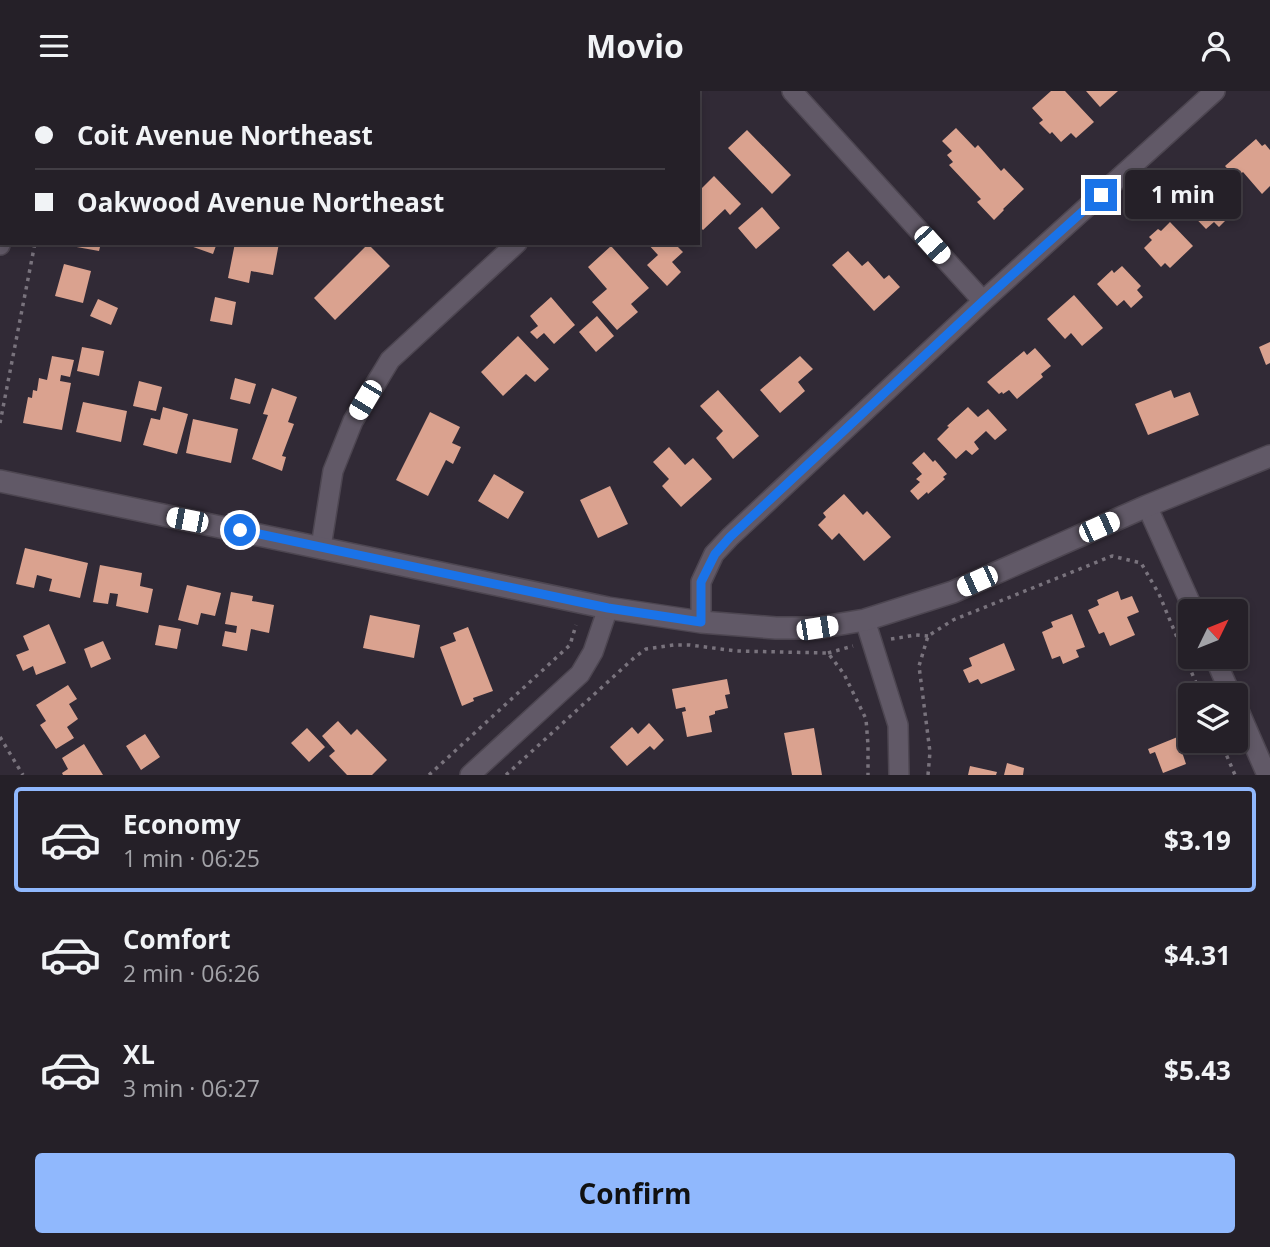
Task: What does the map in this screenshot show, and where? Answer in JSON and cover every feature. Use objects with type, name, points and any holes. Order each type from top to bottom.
[{"type":"street","points":[[792,91],[983,301]]},
{"type":"street","points":[[701,622],[701,582],[715,554],[730,537],[983,301],[1215,91]]},
{"type":"street","points":[[321,547],[333,471],[353,421],[390,360],[515,245]]},
{"type":"street","points":[[0,481],[608,608],[701,622],[776,628],[817,628],[866,620],[953,592],[1147,506],[1270,456]]},
{"type":"street","points":[[1147,506],[1189,599]]},
{"type":"street","points":[[470,775],[580,674],[593,652],[608,608]]},
{"type":"street","points":[[866,620],[898,725],[900,775]]},
{"type":"street","points":[[1248,731],[1267,775]]},
{"type":"path","points":[[0,423],[35,245]]},
{"type":"path","points":[[928,775],[930,752],[919,666],[928,636],[953,620],[1112,556],[1141,563],[1159,594],[1196,683]]},
{"type":"path","points":[[429,775],[570,645],[576,625]]},
{"type":"path","points":[[506,775],[646,649],[682,645],[736,651],[828,653],[844,674],[866,719],[868,775]]},
{"type":"path","points":[[0,737],[23,775]]},
{"type":"path","points":[[1226,753],[1235,775]]},
{"type":"building","points":[[1051,91],[1065,91],[1094,122],[1076,138],[1071,133],[1061,142],[1039,123],[1043,120],[1032,108]]},
{"type":"building","points":[[1086,91],[1118,91],[1100,107]]},
{"type":"building","points":[[956,128],[975,148],[978,145],[1001,171],[1004,168],[1024,189],[994,220],[977,202],[981,199],[949,165],[953,162],[947,155],[952,151],[942,141]]},
{"type":"building","points":[[747,130],[791,175],[772,194],[728,148]]},
{"type":"building","points":[[1256,139],[1270,150],[1270,186],[1262,194],[1243,172],[1236,178],[1225,166]]},
{"type":"building","points":[[714,176],[741,204],[730,215],[725,209],[703,230],[700,227],[700,190]]},
{"type":"building","points":[[1212,187],[1235,211],[1219,227],[1214,222],[1206,229],[1183,205],[1200,189],[1205,194]]},
{"type":"building","points":[[762,207],[780,228],[756,249],[738,228]]},
{"type":"building","points":[[1170,222],[1193,246],[1170,268],[1165,263],[1161,267],[1144,248],[1152,240],[1149,237]]},
{"type":"building","points":[[71,245],[100,245],[99,251]]},
{"type":"building","points":[[188,245],[216,245],[213,254]]},
{"type":"building","points":[[235,245],[279,245],[273,275],[251,271],[249,283],[228,278]]},
{"type":"building","points":[[367,245],[390,266],[335,320],[314,298]]},
{"type":"building","points":[[649,245],[676,245],[683,252],[672,262],[681,272],[667,286],[647,265],[658,255]]},
{"type":"building","points":[[611,246],[649,288],[631,304],[638,312],[617,330],[592,302],[607,289],[588,267]]},
{"type":"building","points":[[848,251],[862,266],[868,261],[884,279],[889,275],[900,287],[874,311],[832,265]]},
{"type":"building","points":[[64,264],[91,271],[83,303],[55,296]]},
{"type":"building","points":[[1122,266],[1141,286],[1137,290],[1143,297],[1131,308],[1124,300],[1117,306],[1097,284],[1112,270],[1114,273]]},
{"type":"building","points":[[1074,295],[1103,328],[1082,346],[1071,333],[1065,339],[1047,319]]},
{"type":"building","points":[[215,297],[236,302],[232,325],[210,321]]},
{"type":"building","points":[[551,297],[575,325],[554,344],[544,333],[537,339],[530,332],[538,326],[530,316]]},
{"type":"building","points":[[98,299],[118,308],[111,325],[90,316]]},
{"type":"building","points":[[597,316],[614,336],[596,352],[579,332]]},
{"type":"building","points":[[518,336],[549,369],[535,382],[526,374],[503,396],[481,372]]},
{"type":"building","points":[[1270,342],[1270,363],[1266,365],[1259,347]]},
{"type":"building","points":[[82,347],[104,351],[99,376],[77,371]]},
{"type":"building","points":[[1035,348],[1051,366],[1041,374],[1043,377],[1017,399],[1009,390],[999,394],[987,382],[1024,351],[1027,355]]},
{"type":"building","points":[[52,356],[74,360],[70,377],[61,375],[60,381],[71,383],[62,430],[23,423],[28,397],[32,398],[33,390],[37,391],[39,378],[47,380]]},
{"type":"building","points":[[800,356],[813,369],[798,382],[805,391],[780,413],[760,390]]},
{"type":"building","points":[[235,378],[256,384],[250,404],[230,399]]},
{"type":"building","points":[[139,381],[162,387],[156,411],[133,406]]},
{"type":"building","points":[[272,388],[297,397],[288,422],[294,424],[282,456],[286,457],[282,471],[252,459],[268,415],[263,414]]},
{"type":"building","points":[[718,390],[759,436],[733,459],[716,438],[723,431],[700,406]]},
{"type":"building","points":[[1171,390],[1174,398],[1190,392],[1199,415],[1148,435],[1135,404]]},
{"type":"building","points":[[83,402],[127,411],[121,442],[76,432]]},
{"type":"building","points":[[163,407],[188,414],[177,454],[143,445],[151,418],[160,420]]},
{"type":"building","points":[[968,407],[978,417],[988,409],[1007,430],[995,440],[986,431],[974,442],[979,449],[972,455],[966,450],[956,459],[937,439]]},
{"type":"building","points":[[430,412],[460,427],[452,443],[461,447],[453,464],[446,460],[428,496],[396,480]]},
{"type":"building","points":[[193,419],[238,429],[231,463],[186,453]]},
{"type":"building","points":[[669,447],[685,465],[693,458],[712,479],[681,507],[662,486],[669,479],[653,462]]},
{"type":"building","points":[[924,452],[947,474],[943,477],[945,479],[918,500],[910,491],[920,482],[916,479],[922,474],[912,463]]},
{"type":"building","points":[[494,474],[524,492],[508,519],[478,501]]},
{"type":"building","points":[[610,486],[628,524],[598,538],[580,500]]},
{"type":"building","points":[[844,494],[863,515],[867,511],[891,537],[864,561],[839,533],[832,540],[818,525],[826,517],[823,513]]},
{"type":"building","points":[[25,548],[88,563],[80,598],[49,591],[52,579],[37,575],[34,588],[16,584]]},
{"type":"building","points":[[100,565],[142,573],[140,586],[153,589],[148,613],[116,606],[118,594],[110,593],[108,604],[93,602]]},
{"type":"building","points":[[187,585],[221,593],[215,616],[201,613],[198,625],[178,620]]},
{"type":"building","points":[[1118,591],[1121,600],[1132,596],[1139,612],[1127,617],[1135,635],[1110,646],[1104,632],[1099,634],[1088,610],[1099,605],[1097,600]]},
{"type":"building","points":[[231,592],[253,596],[252,601],[274,605],[269,633],[251,629],[247,651],[222,646],[225,631],[236,633],[237,626],[225,624]]},
{"type":"building","points":[[1072,614],[1085,647],[1076,650],[1079,657],[1063,664],[1060,656],[1052,659],[1042,632],[1053,627],[1051,622]]},
{"type":"building","points":[[370,615],[420,625],[414,658],[363,648]]},
{"type":"building","points":[[49,624],[66,663],[36,675],[33,666],[23,671],[16,655],[29,650],[23,636]]},
{"type":"building","points":[[159,625],[181,629],[177,649],[155,645]]},
{"type":"building","points":[[468,627],[493,691],[473,698],[474,701],[462,706],[440,647],[456,641],[453,633]]},
{"type":"building","points":[[103,641],[111,659],[91,668],[84,649]]},
{"type":"building","points":[[1004,643],[1015,670],[981,684],[978,679],[969,683],[963,670],[972,666],[969,658]]},
{"type":"building","points":[[727,679],[730,694],[725,695],[728,708],[715,711],[715,714],[709,716],[712,732],[687,737],[682,712],[686,711],[685,707],[676,709],[672,689]]},
{"type":"building","points":[[68,685],[77,699],[69,704],[78,719],[67,727],[74,738],[56,749],[40,725],[46,721],[36,705]]},
{"type":"building","points":[[338,721],[351,735],[357,729],[387,760],[372,775],[347,775],[329,756],[335,751],[322,736]]},
{"type":"building","points":[[649,723],[664,740],[654,750],[650,746],[627,766],[610,747],[632,727],[638,734]]},
{"type":"building","points":[[307,728],[325,747],[309,762],[291,743]]},
{"type":"building","points":[[814,728],[822,775],[792,775],[784,733]]},
{"type":"building","points":[[145,734],[160,757],[141,770],[126,746]]},
{"type":"building","points":[[1178,737],[1178,753],[1182,753],[1186,764],[1163,773],[1155,752],[1150,754],[1148,749]]},
{"type":"building","points":[[84,744],[103,775],[63,775],[68,769],[62,758]]},
{"type":"building","points":[[1007,763],[1024,768],[1023,775],[1004,775]]},
{"type":"building","points":[[970,766],[997,772],[996,775],[968,775]]},
{"type":"route","points":[[240,530],[608,608],[701,622],[701,582],[715,554],[730,537],[1101,195]]}]
